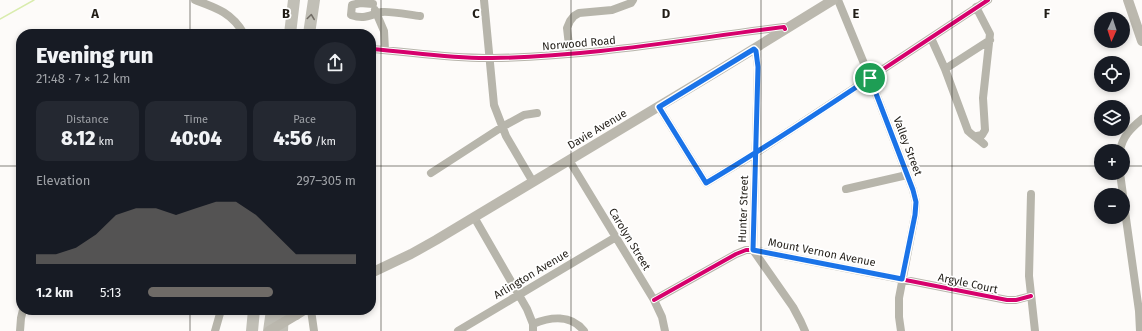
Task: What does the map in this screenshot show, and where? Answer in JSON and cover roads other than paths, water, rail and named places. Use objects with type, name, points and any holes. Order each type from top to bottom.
[{"type":"highway","points":[[291,29],[294,0]]},
{"type":"highway","points":[[310,29],[314,0]]},
{"type":"highway","points":[[252,331],[254,315]]},
{"type":"highway","points":[[269,331],[271,315]]},
{"type":"highway","points":[[282,331],[283,315]]},
{"type":"main road","name":"Davie Avenue","points":[[376,272],[411,254],[533,182],[659,107],[833,0]]},
{"type":"main road","points":[[1128,0],[1142,40]]},
{"type":"main road","points":[[269,331],[295,315]]},
{"type":"street","points":[[195,0],[228,14],[241,29]]},
{"type":"street","points":[[484,0],[494,105],[502,127],[533,182]]},
{"type":"street","points":[[570,54],[567,28],[574,16],[579,13],[612,10],[626,5],[633,0]]},
{"type":"street","name":"Valley Street","points":[[838,0],[870,78],[913,190],[916,202],[916,209],[899,298],[901,331]]},
{"type":"street","points":[[659,107],[706,183],[756,153],[988,0]]},
{"type":"street","points":[[385,50],[384,31],[376,15],[373,2],[352,5],[351,15],[359,18],[365,18],[376,15],[383,12],[420,16]]},
{"type":"street","points":[[976,8],[988,27],[990,34],[983,98],[985,130],[982,135],[977,136]]},
{"type":"street","name":"Norwood Road","points":[[376,49],[490,58],[570,54],[623,49],[784,27],[785,29]]},
{"type":"street","points":[[931,38],[945,69],[968,131],[977,136],[984,144]]},
{"type":"street","points":[[945,69],[990,40]]},
{"type":"street","name":"Hunter Street","points":[[754,49],[756,51],[758,67],[753,250],[793,307],[804,331]]},
{"type":"street","points":[[431,173],[502,127],[524,115],[537,113]]},
{"type":"street","points":[[1122,144],[1125,136],[1142,120]]},
{"type":"street","name":"Carolyn Street","points":[[569,160],[654,300],[662,317],[665,331]]},
{"type":"street","points":[[846,189],[907,174]]},
{"type":"street","points":[[1031,194],[1029,276],[1035,331]]},
{"type":"street","points":[[474,217],[527,309],[533,327],[546,319],[559,318],[571,321],[584,331]]},
{"type":"street","points":[[1127,224],[1139,311],[1140,331]]},
{"type":"street","name":"Arlington Avenue","points":[[458,331],[616,237]]},
{"type":"street","name":"Mount Vernon Avenue","points":[[654,300],[736,254],[746,250],[753,250],[902,279]]},
{"type":"street","name":"Argyle Court","points":[[902,279],[1006,300],[1016,300],[1031,296]]},
{"type":"street","points":[[20,331],[22,315]]},
{"type":"street","points":[[215,331],[220,315]]},
{"type":"street","points":[[312,315],[314,331]]},
{"type":"waterway","points":[[0,19],[34,0]]}]
